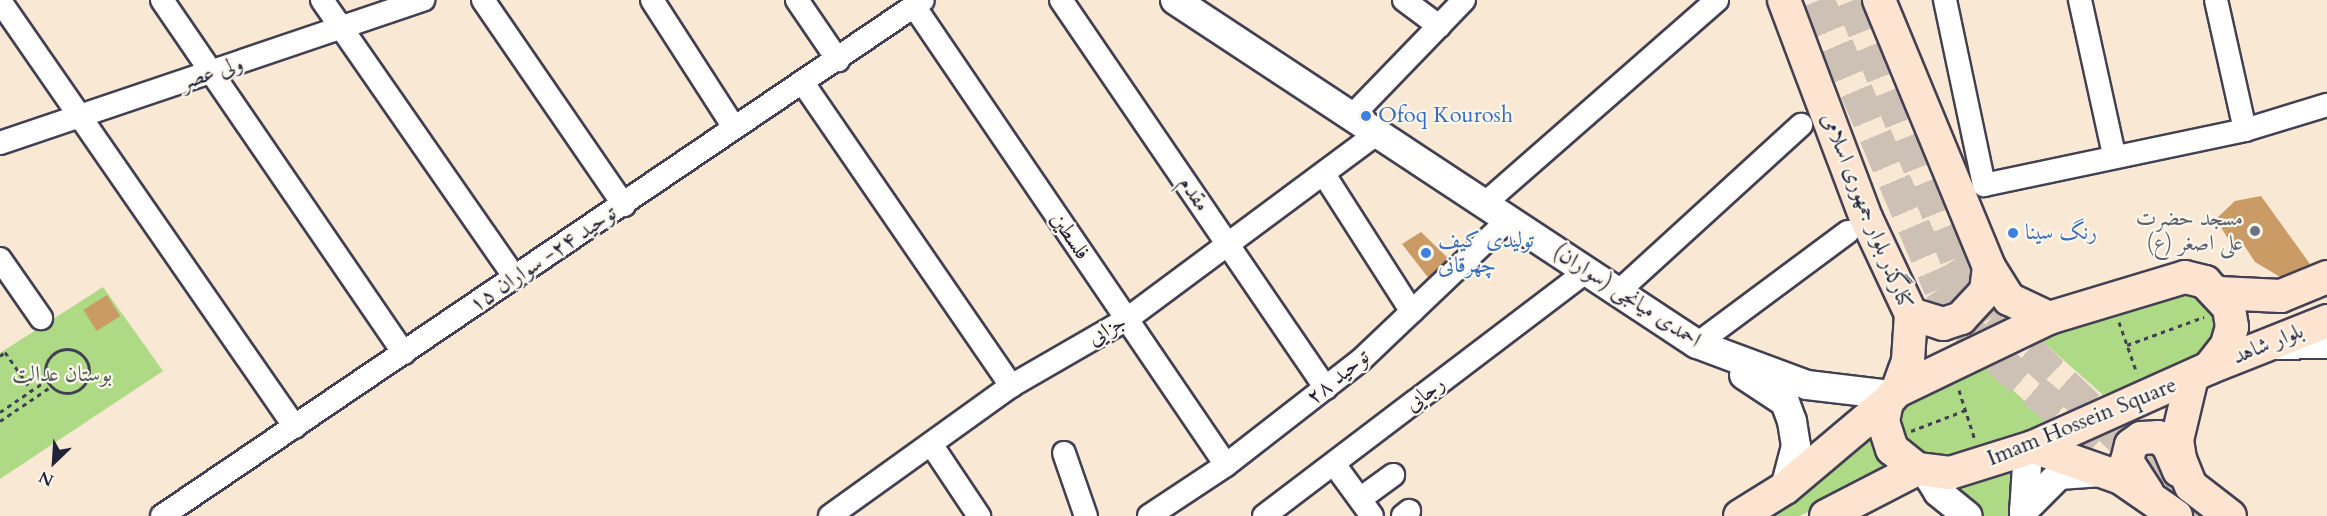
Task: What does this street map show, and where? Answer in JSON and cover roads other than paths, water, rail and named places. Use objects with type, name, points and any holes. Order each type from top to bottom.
[{"type":"main road","name":"کنارگذر بلوار جمهوری اسلامی","points":[[1784,0],[1866,218],[1911,314],[1910,353],[1892,396]]},
{"type":"main road","points":[[1879,0],[1989,267],[2009,298],[2049,318]]},
{"type":"main road","points":[[1911,314],[1943,324],[1960,318],[1986,291],[1989,267]]},
{"type":"main road","points":[[1740,516],[1785,488],[1892,396],[2049,318],[2185,277],[2205,282],[2224,301],[2282,296],[2327,277]]},
{"type":"main road","name":"Imam Hossein Square","points":[[1921,470],[1950,473],[2031,447],[2200,373],[2227,345],[2232,327],[2224,301]]},
{"type":"main road","name":"بلوار شاهد","points":[[2200,373],[2262,345],[2327,321]]},
{"type":"main road","points":[[2191,486],[2177,440],[2200,373]]},
{"type":"main road","points":[[1826,516],[1921,470],[1887,440],[1892,396]]},
{"type":"main road","points":[[2176,516],[2147,492],[2129,469],[2126,453],[2148,436],[2168,445],[2191,486],[2230,516]]},
{"type":"main road","points":[[2031,447],[2103,472],[2147,492]]},
{"type":"street","points":[[162,0],[210,74],[404,353]]},
{"type":"street","points":[[322,0],[515,278]]},
{"type":"street","name":"ولی عصر","points":[[0,143],[210,74],[423,0]]},
{"type":"street","points":[[483,0],[624,205]]},
{"type":"street","points":[[652,0],[734,126]]},
{"type":"street","points":[[797,0],[838,60]]},
{"type":"street","name":"مقدم","points":[[1061,0],[1326,388]]},
{"type":"street","name":"احمدی میانجی (سواران)","points":[[1175,0],[1483,205],[1510,218],[1586,272],[1697,344],[1807,385],[1892,396]]},
{"type":"street","points":[[1404,0],[1439,26]]},
{"type":"street","points":[[1350,118],[1464,0]]},
{"type":"street","points":[[1483,205],[1717,0]]},
{"type":"street","points":[[1945,0],[1984,185],[2114,154],[2245,130],[2323,107]]},
{"type":"street","points":[[2080,0],[2114,154]]},
{"type":"street","points":[[2216,0],[2245,130]]},
{"type":"street","points":[[0,1],[295,427]]},
{"type":"street","name":"توحید ۲۴- سواران ۱۵","points":[[162,516],[624,205],[734,126],[838,60],[919,3]]},
{"type":"street","name":"فلسطین","points":[[919,3],[1127,320],[1226,465]]},
{"type":"street","points":[[803,83],[1011,386]]},
{"type":"street","points":[[1618,292],[1801,125]]},
{"type":"street","name":"جزایی","points":[[830,516],[1011,386],[1127,320],[1230,247],[1325,176],[1376,134]]},
{"type":"street","points":[[1325,176],[1412,312]]},
{"type":"street","name":"توحید ۲۸","points":[[1149,516],[1226,465],[1326,388],[1412,312],[1510,218]]},
{"type":"street","points":[[1785,488],[1796,446],[1785,402],[1697,344],[1848,231]]},
{"type":"street","points":[[0,259],[41,318]]},
{"type":"street","name":"رجایی","points":[[1264,516],[1586,272]]},
{"type":"street","points":[[2262,345],[2327,344]]},
{"type":"street","points":[[931,444],[979,516]]},
{"type":"street","points":[[2024,513],[2031,447]]},
{"type":"street","points":[[1064,453],[1086,516]]},
{"type":"street","points":[[1334,464],[1366,508],[1392,475]]},
{"type":"street","points":[[1921,470],[1938,492],[1968,516]]},
{"type":"street","points":[[2024,513],[2059,475],[2103,472]]},
{"type":"tunnel","points":[[1818,0],[1940,288],[1967,329],[1997,358],[2144,485]]},
{"type":"tunnel","points":[[1852,0],[1956,258],[1993,316],[2151,467],[2210,515]]},
{"type":"place","name":"Ofoq Kourosh","points":[[1366,116]]},
{"type":"place","name":"مسجد حضرت علی اصغر (ع)","points":[[2255,231]]},
{"type":"place","name":"رنگ سینا","points":[[2013,233]]},
{"type":"place","name":"تولیدی کیف چهرقانی","points":[[1426,253]]},
{"type":"park label","name":"بوستان عدالت","points":[[62,375]]}]
